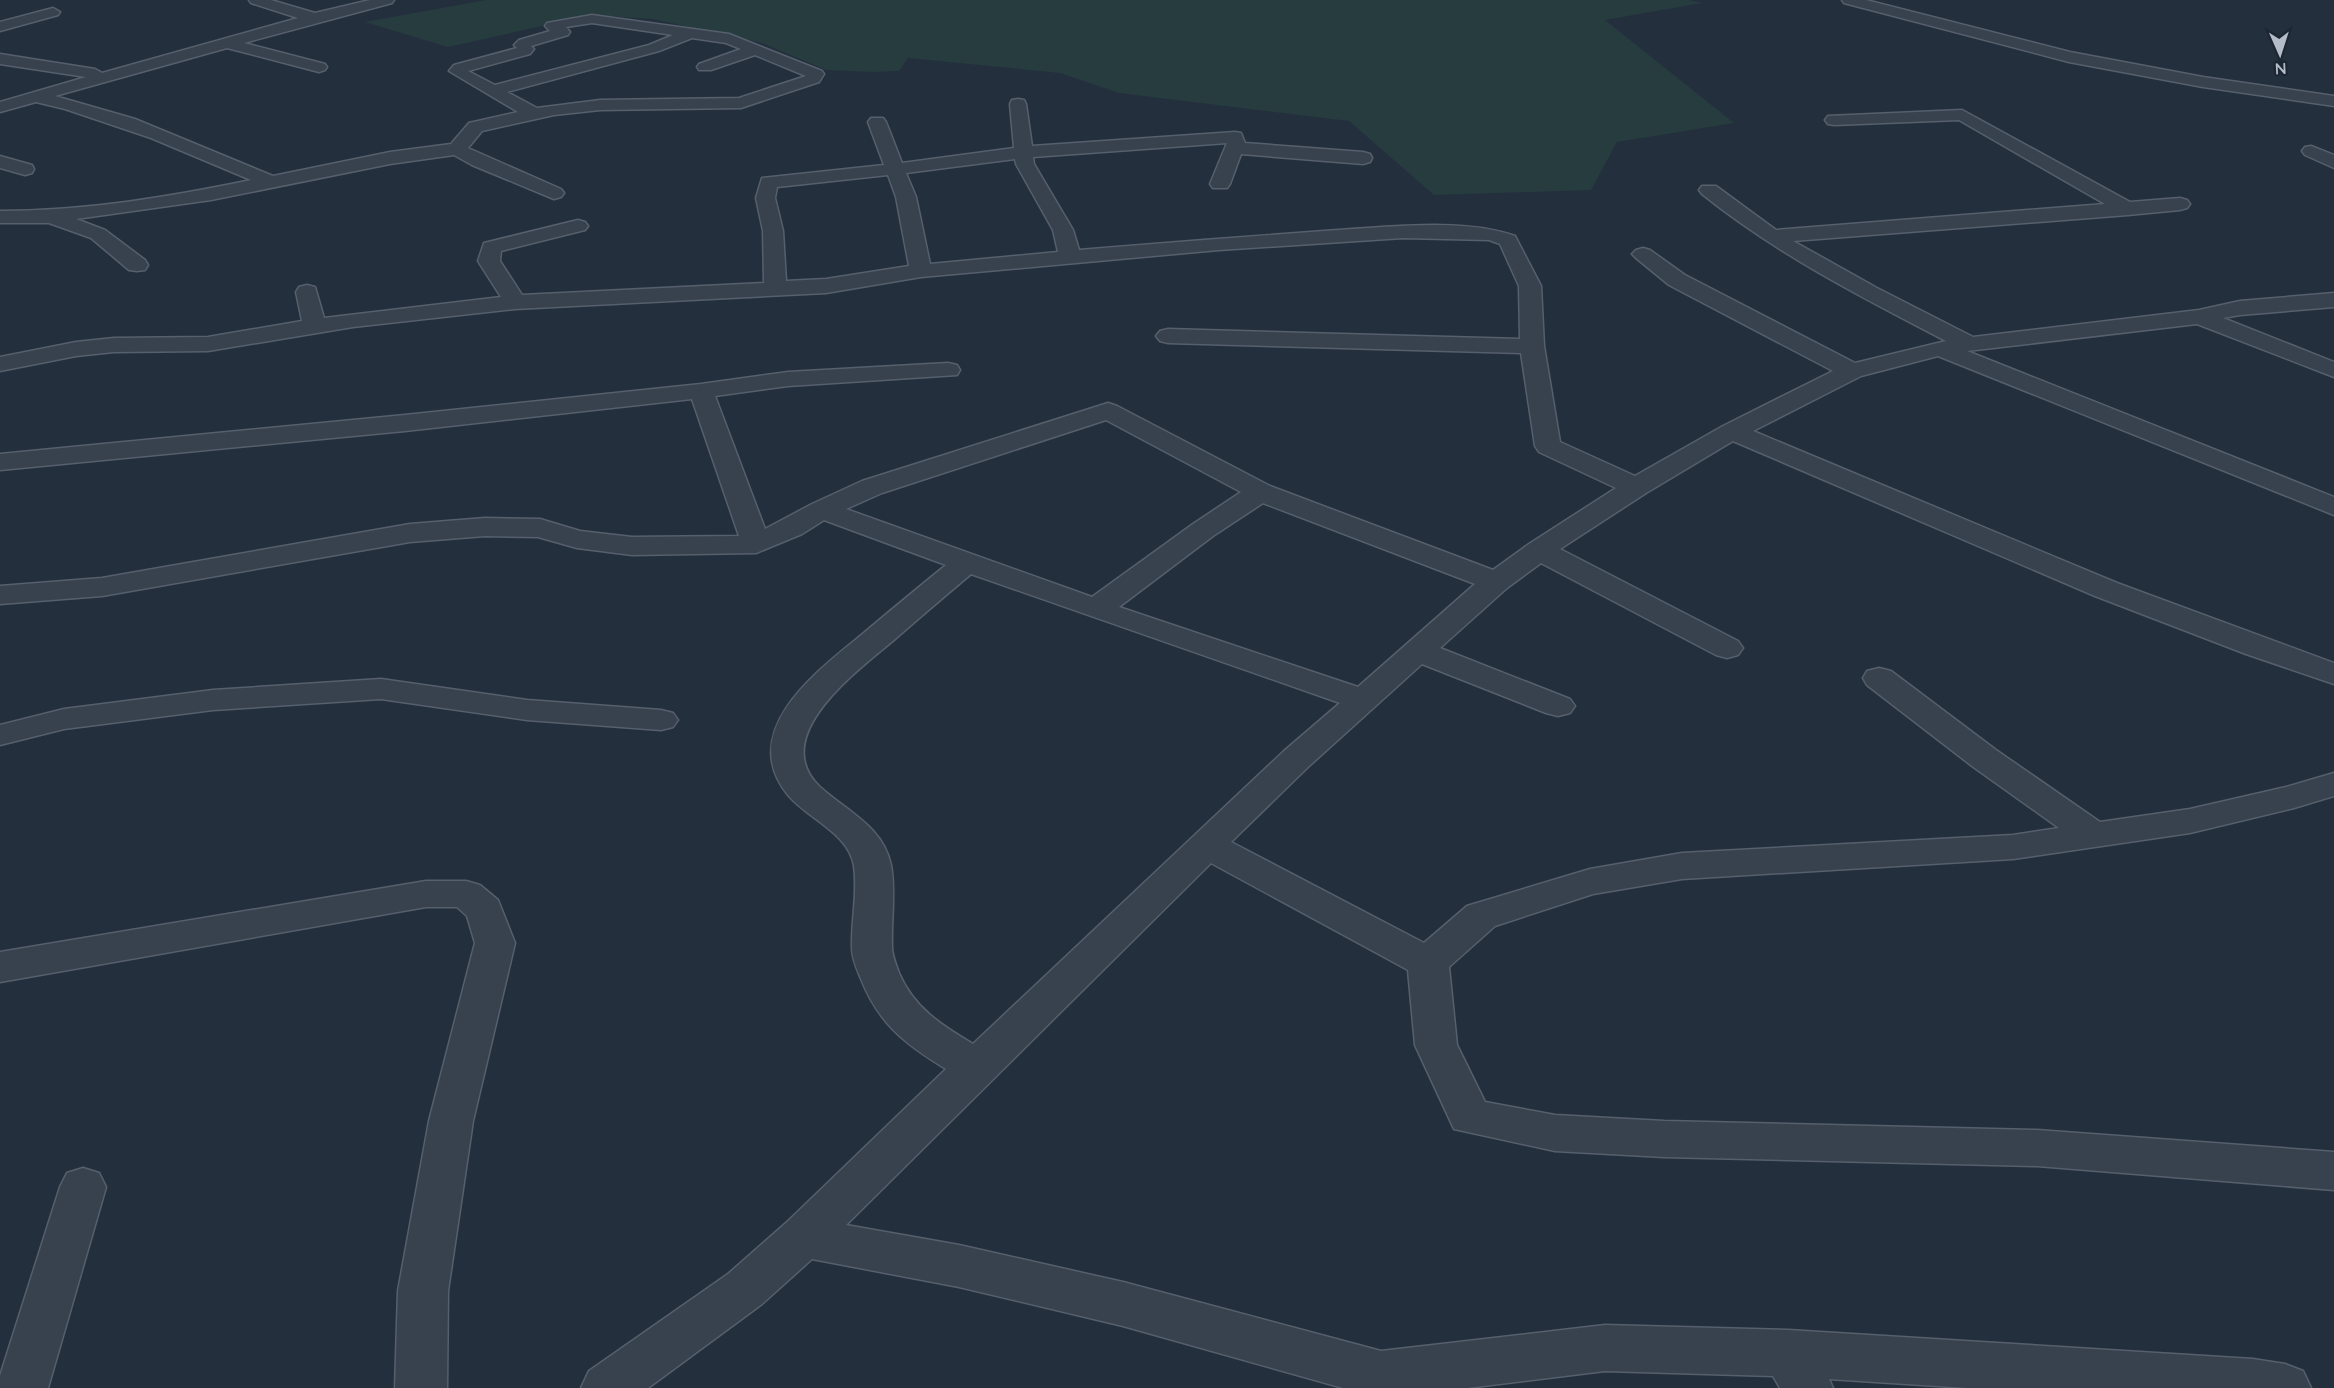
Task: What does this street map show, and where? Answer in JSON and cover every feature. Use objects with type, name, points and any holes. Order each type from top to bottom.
[{"type":"street","points":[[256,0],[314,18]]},
{"type":"street","points":[[0,107],[314,18],[387,0]]},
{"type":"street","points":[[1849,0],[2069,57],[2204,82],[2334,101]]},
{"type":"street","points":[[0,27],[53,12]]},
{"type":"street","points":[[457,149],[475,127],[534,114],[600,105],[741,103],[816,77],[811,72],[729,39],[592,19],[552,26],[563,32],[524,43],[522,45],[525,51],[457,71],[534,114]]},
{"type":"street","points":[[492,91],[654,48],[692,33]]},
{"type":"street","points":[[225,43],[260,50],[319,67]]},
{"type":"street","points":[[705,67],[757,49]]},
{"type":"street","points":[[131,56],[164,60]]},
{"type":"street","points":[[0,59],[109,76]]},
{"type":"street","points":[[9,87],[36,97],[77,105],[114,118],[272,182]]},
{"type":"street","points":[[1018,104],[1025,164],[1063,230],[1070,258]]},
{"type":"street","points":[[1834,120],[1962,115],[2128,209]]},
{"type":"street","points":[[877,122],[906,197],[921,271]]},
{"type":"street","points":[[775,289],[772,223],[765,206],[766,189],[769,182],[896,169],[1023,152],[1228,136],[1236,138],[1220,184]]},
{"type":"street","points":[[1234,148],[1363,158]]},
{"type":"street","points":[[0,217],[47,217],[137,206],[390,158],[457,149],[479,161],[554,193]]},
{"type":"street","points":[[2311,151],[2334,162]]},
{"type":"street","points":[[0,162],[26,169]]},
{"type":"street","points":[[1710,190],[1734,211],[1773,236],[1955,346],[2334,507]]},
{"type":"street","points":[[1773,236],[2180,204]]},
{"type":"street","points":[[47,217],[68,222],[98,234],[137,265]]},
{"type":"street","points":[[515,302],[489,261],[491,247],[578,226]]},
{"type":"street","points":[[0,364],[76,349],[114,345],[208,344],[315,326],[515,302],[826,286],[921,271],[1219,244],[1403,232],[1491,234],[1508,240],[1530,286],[1532,346],[1548,446],[1636,487]]},
{"type":"street","points":[[1643,254],[1677,280],[1852,371]]},
{"type":"street","points":[[307,292],[315,326]]},
{"type":"street","points":[[607,1388],[745,1289],[803,1237],[1296,759],[1496,582],[1539,550],[1636,487],[1732,431],[1852,371],[1955,346],[2199,317],[2240,308],[2334,300]]},
{"type":"street","points":[[2199,317],[2334,370]]},
{"type":"street","points":[[1168,336],[1532,346]]},
{"type":"street","points":[[0,462],[701,391],[788,379],[948,370]]},
{"type":"street","points":[[701,391],[756,544]]},
{"type":"street","points":[[0,595],[102,587],[410,533],[485,527],[540,528],[577,540],[632,546],[756,544],[872,487],[1108,411],[1260,492],[1496,582]]},
{"type":"street","points":[[1732,431],[2142,605],[2334,675]]},
{"type":"street","points":[[1096,609],[1203,530],[1260,492]]},
{"type":"street","points":[[822,510],[1096,609],[1364,700]]},
{"type":"street","points":[[1539,550],[1727,648]]},
{"type":"street","points":[[968,561],[827,680],[810,699],[790,732],[787,747],[791,773],[805,791],[858,835],[871,857],[874,894],[872,952],[886,994],[909,1024],[976,1067]]},
{"type":"street","points":[[1419,651],[1558,706]]},
{"type":"street","points":[[1879,678],[1984,758],[2093,835]]},
{"type":"street","points":[[0,735],[64,719],[213,700],[381,689],[527,710],[661,720]]},
{"type":"street","points":[[1428,963],[1481,916],[1590,882],[1682,866],[2013,847],[2190,821],[2294,797],[2334,784]]},
{"type":"street","points":[[1207,845],[1428,963]]},
{"type":"street","points":[[0,967],[426,894],[466,894],[484,910],[495,943],[451,1121],[423,1291],[421,1388]]},
{"type":"street","points":[[1428,963],[1436,1045],[1470,1117],[1555,1133],[1664,1139],[2037,1148],[2334,1171]]},
{"type":"street","points":[[22,1388],[83,1187]]},
{"type":"street","points":[[803,1237],[959,1266],[1124,1304],[1381,1375],[1605,1348],[1797,1370],[2253,1383],[2285,1388]]},
{"type":"green space","points":[[486,0],[1689,0],[1702,3],[1605,20],[1734,123],[1617,142],[1591,190],[1434,195],[1349,121],[1119,93],[1060,73],[908,58],[899,71],[826,70],[762,43],[653,19],[591,15],[448,47],[365,22]]}]
